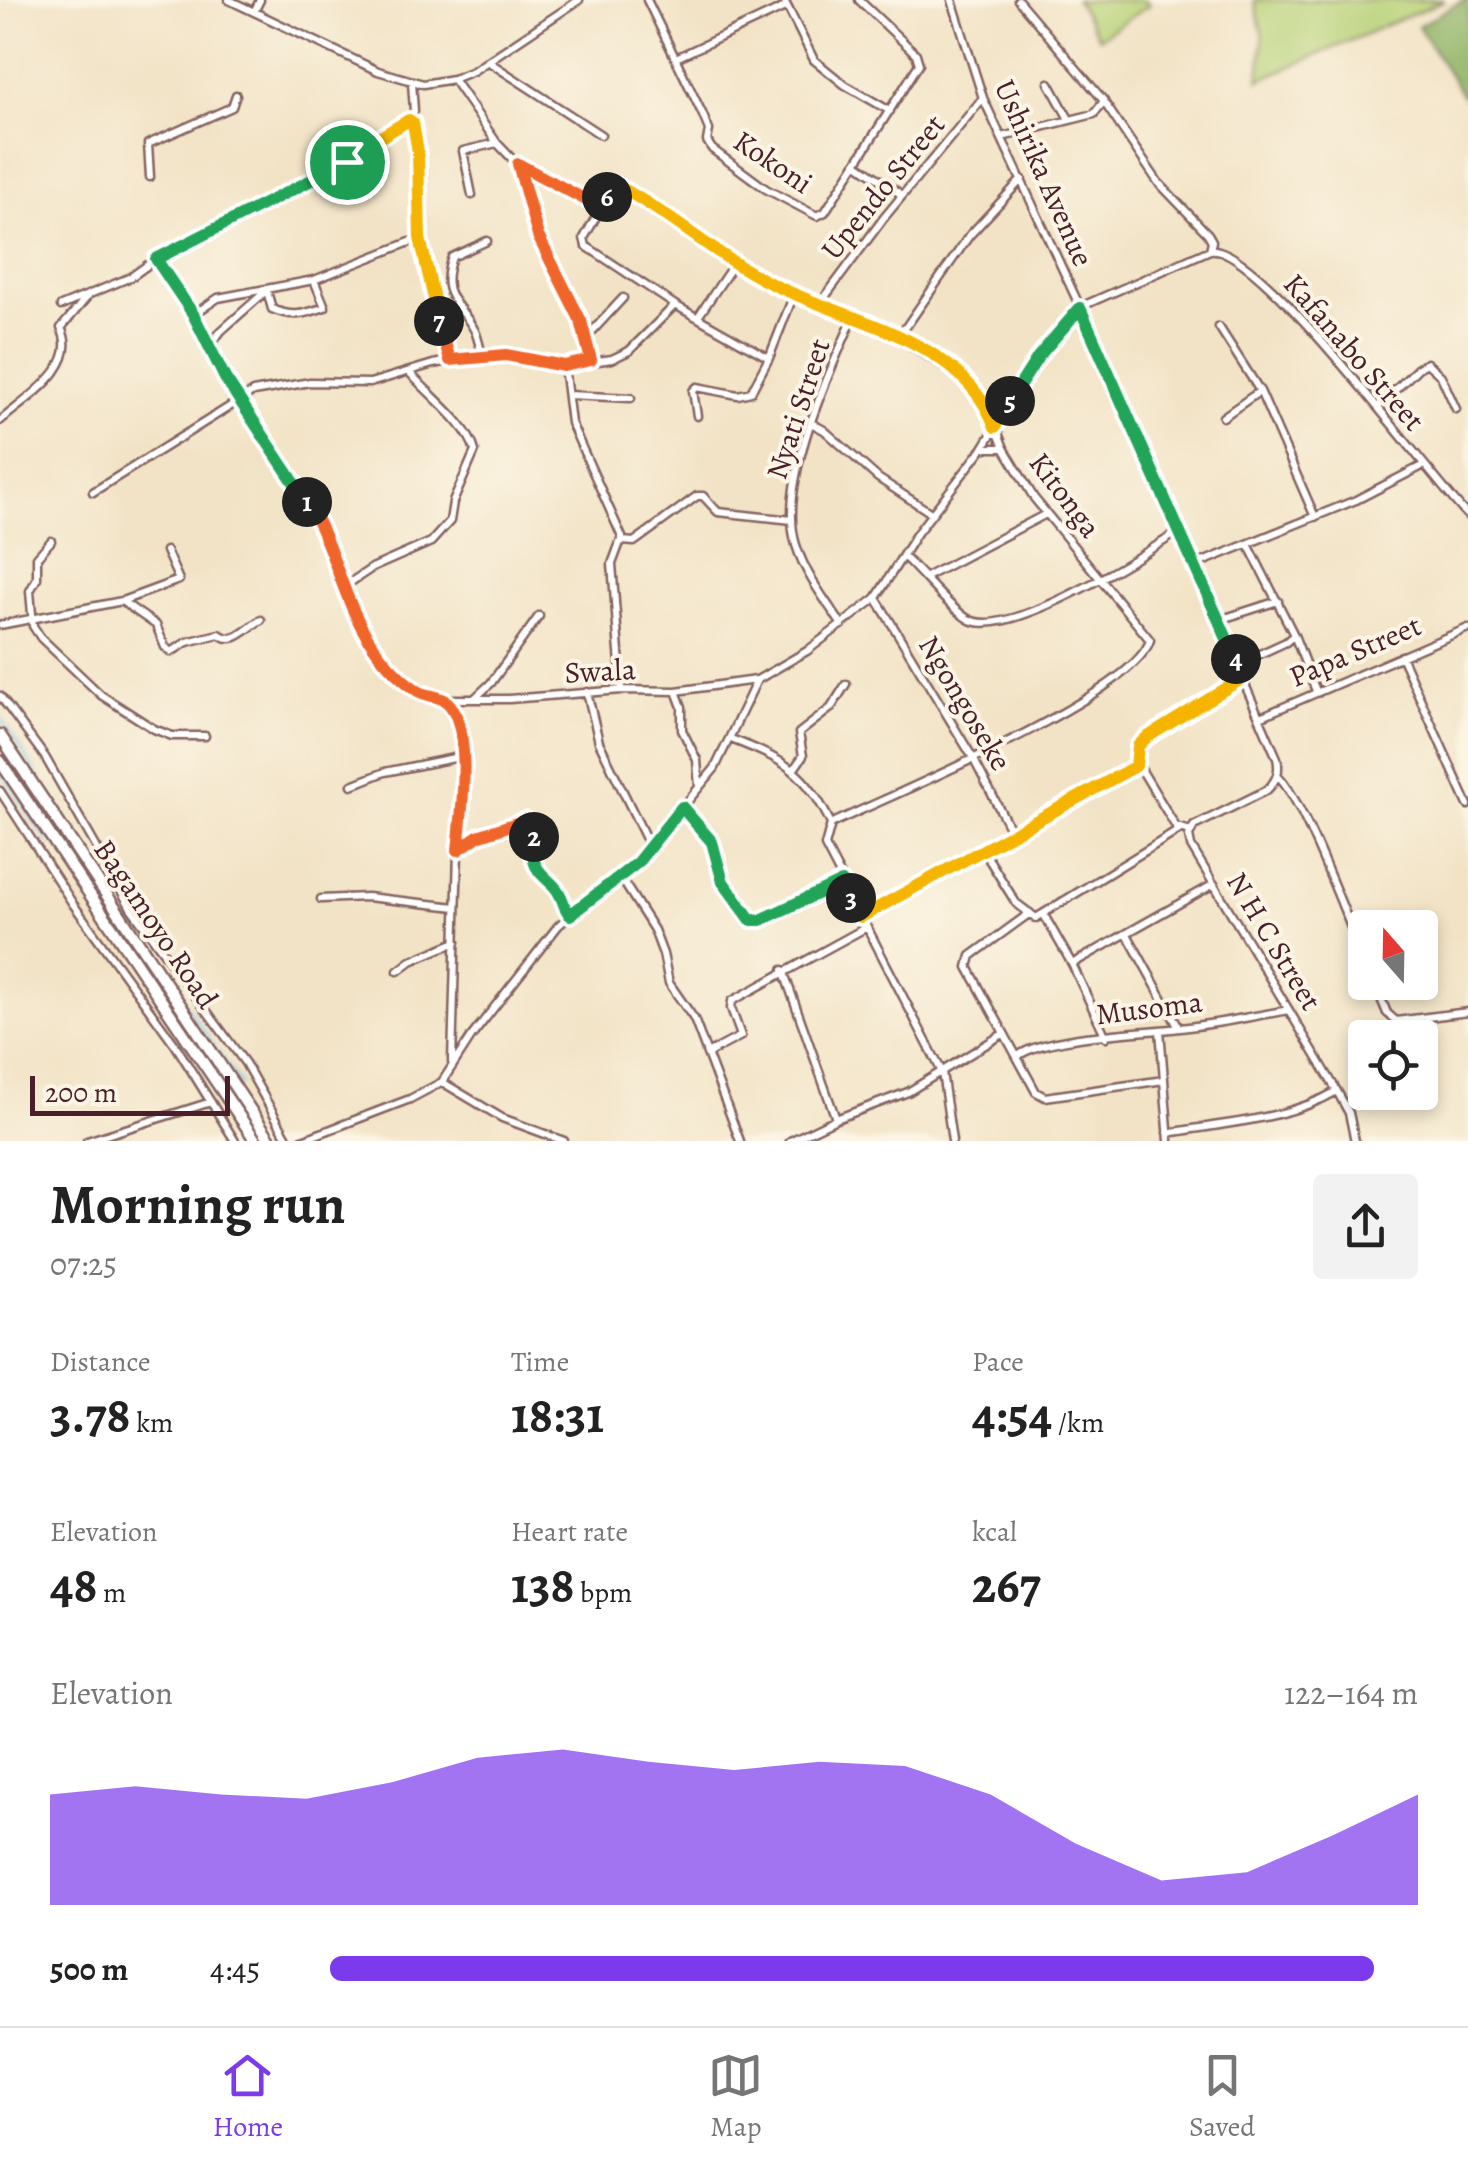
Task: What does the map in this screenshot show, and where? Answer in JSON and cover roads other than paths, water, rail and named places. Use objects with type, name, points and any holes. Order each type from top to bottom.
[{"type":"highway","name":"Bagamoyo Road","points":[[0,735],[270,1141]]},
{"type":"highway","name":"Bagamoyo Road","points":[[0,761],[254,1138]]},
{"type":"street","points":[[230,0],[378,71],[422,84],[453,80],[489,62],[578,0]]},
{"type":"street","points":[[254,12],[260,0]]},
{"type":"street","name":"Kokoni","points":[[647,0],[706,122],[707,141],[712,149],[766,189],[813,216],[822,215],[918,70],[918,59],[859,0]]},
{"type":"street","name":"Ushirika Avenue","points":[[952,0],[983,98],[1219,620],[1277,758],[1278,775],[1304,819],[1348,922]]},
{"type":"street","points":[[300,1141],[410,1099],[442,1082],[471,1037],[570,915],[637,863],[715,768],[757,680],[807,651],[876,598],[931,514],[982,448],[1038,357],[1080,308],[1210,250],[1211,238],[1146,165],[1104,101],[1018,0]]},
{"type":"street","points":[[676,58],[785,3],[814,60],[859,94],[890,111]]},
{"type":"street","points":[[489,62],[600,135]]},
{"type":"street","points":[[453,80],[497,142],[518,164],[601,208],[584,238],[586,246],[675,305],[769,358]]},
{"type":"street","points":[[61,306],[131,276],[168,251],[338,169],[364,147],[409,120],[414,111],[412,82]]},
{"type":"street","points":[[1050,83],[1069,118]]},
{"type":"street","points":[[150,177],[148,144],[232,107],[236,95]]},
{"type":"street","name":"Upendo Street","points":[[820,305],[902,195],[983,98]]},
{"type":"street","points":[[1002,137],[1098,112],[1104,101]]},
{"type":"street","points":[[409,120],[415,127],[418,152],[420,238],[450,360]]},
{"type":"street","points":[[472,196],[463,151],[497,142]]},
{"type":"street","points":[[518,164],[538,236],[587,338],[591,360]]},
{"type":"street","points":[[856,164],[902,195]]},
{"type":"street","points":[[899,337],[969,236],[1022,179]]},
{"type":"street","name":"Kitonga","points":[[601,208],[611,190],[618,186],[736,262],[794,294],[899,337],[965,379],[984,402],[1004,448],[1046,514],[1150,640],[1148,649],[1087,700],[832,824]]},
{"type":"street","points":[[193,314],[218,298],[314,280],[420,238]]},
{"type":"street","points":[[482,355],[476,332],[452,301],[447,279],[452,257],[487,241]]},
{"type":"street","name":"Kafanabo Street","points":[[1210,250],[1225,251],[1316,334],[1422,466],[1468,516]]},
{"type":"street","points":[[156,259],[193,314],[238,398],[314,513],[342,588],[369,640],[391,669],[416,690],[444,699],[456,721],[464,756],[452,1068]]},
{"type":"street","points":[[698,317],[736,262]]},
{"type":"street","points":[[267,291],[272,310],[296,316],[325,308],[314,280]]},
{"type":"street","points":[[210,346],[276,286]]},
{"type":"street","points":[[696,416],[693,391],[697,387],[747,394],[758,381],[794,294]]},
{"type":"street","points":[[0,421],[64,362],[68,346],[61,328],[88,296]]},
{"type":"street","points":[[587,338],[623,298]]},
{"type":"street","points":[[93,492],[238,398],[310,382],[370,383],[482,355],[506,355],[564,366],[612,358],[629,351],[675,305]]},
{"type":"street","name":"Nyati Street","points":[[842,625],[804,566],[794,540],[792,520],[799,465],[854,316]]},
{"type":"street","points":[[1219,327],[1260,391],[1314,517]]},
{"type":"street","points":[[1378,407],[1427,363],[1442,376],[1456,409]]},
{"type":"street","points":[[564,366],[571,423],[619,544],[612,592],[622,690]]},
{"type":"street","points":[[342,588],[372,568],[426,547],[441,532],[450,521],[452,502],[475,451],[445,408],[410,372]]},
{"type":"street","points":[[1223,416],[1260,391]]},
{"type":"street","points":[[568,396],[631,398]]},
{"type":"street","points":[[812,424],[878,478],[931,514]]},
{"type":"street","points":[[982,448],[1004,448]]},
{"type":"street","points":[[1195,566],[1314,517],[1422,466]]},
{"type":"street","points":[[604,551],[634,542],[697,496],[703,496],[718,512],[792,520]]},
{"type":"street","points":[[926,577],[1046,514]]},
{"type":"street","points":[[903,556],[960,614],[981,623],[1006,620],[1055,602],[1178,532]]},
{"type":"street","points":[[51,540],[36,562],[37,578],[30,591],[32,619],[41,638],[101,695],[164,734],[205,736]]},
{"type":"street","points":[[1248,544],[1294,635],[1316,692]]},
{"type":"street","points":[[0,625],[122,601],[178,580],[166,551]]},
{"type":"street","name":"Ngongoseke","points":[[876,598],[973,758],[1012,833]]},
{"type":"street","points":[[122,601],[156,625],[172,652],[188,642],[219,634],[236,638],[261,620]]},
{"type":"street","points":[[1219,620],[1278,601]]},
{"type":"street","points":[[474,698],[491,683],[539,616]]},
{"type":"street","name":"Papa Street","points":[[1260,718],[1468,628]]},
{"type":"street","points":[[1238,664],[1294,635]]},
{"type":"street","points":[[1401,656],[1468,805]]},
{"type":"street","points":[[1136,766],[1138,746],[1146,738],[1243,678]]},
{"type":"street","name":"Swala","points":[[444,699],[509,700],[622,690],[676,691],[757,680]]},
{"type":"street","points":[[794,769],[804,756],[799,734],[831,708],[846,684]]},
{"type":"street","points":[[676,691],[682,707],[682,730],[697,760],[699,788]]},
{"type":"street","points":[[587,692],[600,742],[649,845]]},
{"type":"street","points":[[0,696],[45,757],[131,908],[244,1063],[289,1141]]},
{"type":"street","points":[[731,739],[774,756],[794,769],[821,801],[832,824],[825,846],[942,1072],[952,1141]]},
{"type":"street","points":[[352,785],[385,772],[464,756]]},
{"type":"street","points":[[1136,766],[1171,820],[1191,831],[1202,821],[1267,790],[1278,775]]},
{"type":"street","points":[[861,917],[1136,766]]},
{"type":"street","points":[[0,792],[236,1141],[254,1138]]},
{"type":"street","points":[[682,807],[712,842],[723,882],[751,920],[761,920],[842,882]]},
{"type":"street","points":[[458,850],[478,836],[526,820],[537,848],[535,863],[560,893],[562,905],[570,915]]},
{"type":"street","points":[[983,850],[1016,903],[1036,918],[1181,828]]},
{"type":"street","name":"N H C Street","points":[[1191,831],[1191,846],[1338,1090],[1349,1113],[1355,1141]]},
{"type":"street","points":[[621,878],[654,930],[669,983],[694,1019],[740,1141]]},
{"type":"street","points":[[1072,964],[1214,884]]},
{"type":"street","points":[[321,899],[367,897],[456,907]]},
{"type":"street","points":[[1030,913],[974,953],[968,963],[971,976],[1036,1092],[1042,1097],[1164,1080]]},
{"type":"street","points":[[1044,915],[1106,1037]]},
{"type":"street","points":[[707,1054],[741,1036],[730,1008],[732,1000],[867,927]]},
{"type":"street","points":[[1127,934],[1178,1028]]},
{"type":"street","points":[[398,971],[412,960],[456,942]]},
{"type":"street","points":[[783,970],[836,1119]]},
{"type":"street","points":[[1381,1000],[1386,1013],[1396,1022],[1468,1012]]},
{"type":"street","name":"Musoma","points":[[1018,1056],[1040,1046],[1289,1010]]},
{"type":"street","points":[[1160,1030],[1169,1137],[1286,1111],[1318,1102],[1338,1090]]},
{"type":"street","points":[[790,1141],[908,1092],[1003,1034]]},
{"type":"street","points":[[442,1082],[502,1118],[564,1141]]},
{"type":"street","points":[[86,1141],[211,1102]]},
{"type":"waterway","points":[[0,717],[64,816]]},
{"type":"waterway","points":[[0,770],[49,843]]},
{"type":"waterway","points":[[169,980],[240,1085]]},
{"type":"waterway","points":[[234,1117],[244,1133]]}]
